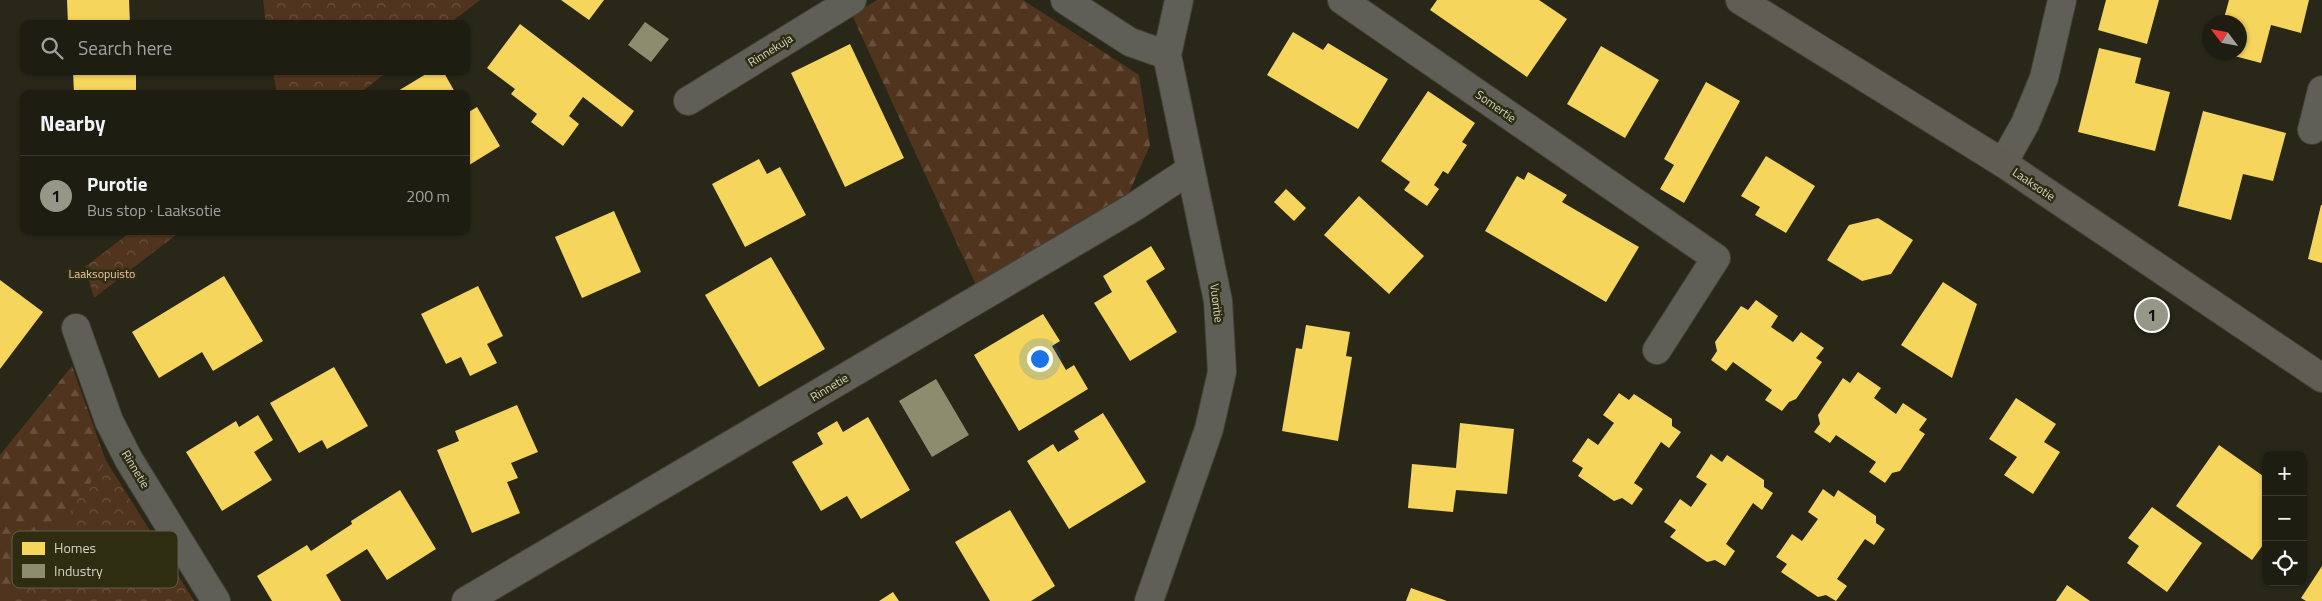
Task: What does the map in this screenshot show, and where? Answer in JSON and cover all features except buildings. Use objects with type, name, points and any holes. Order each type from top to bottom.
[{"type":"main road","name":"Laaksotie","points":[[1740,0],[2003,163],[2322,378]]},
{"type":"street","name":"Rinnekuja","points":[[688,101],[852,0]]},
{"type":"street","points":[[1065,0],[1130,42],[1167,55]]},
{"type":"street","name":"Vuoritie","points":[[1149,601],[1209,430],[1222,372],[1218,301],[1167,55],[1179,0]]},
{"type":"street","name":"Somertie","points":[[1342,0],[1716,258],[1657,350]]},
{"type":"street","points":[[2003,163],[2025,124],[2044,78],[2062,0]]},
{"type":"street","points":[[2312,130],[2322,90]]},
{"type":"street","name":"Rinnetie","points":[[466,601],[1134,207],[1190,170]]},
{"type":"street","name":"Rinnetie","points":[[76,328],[109,422],[129,460],[173,531]]},
{"type":"street","name":"Rinnetie","points":[[178,539],[216,601]]},
{"type":"green space","points":[[263,0],[480,0],[454,20],[266,20]]},
{"type":"green space","points":[[877,0],[1023,0],[1139,75],[1150,145],[1128,195],[976,285],[852,15]]},
{"type":"green space","points":[[274,75],[383,75],[364,90],[276,90]]},
{"type":"green space","name":"Laaksopuisto","points":[[127,235],[176,235],[94,298],[85,267]]},
{"type":"green space","points":[[72,366],[106,461],[150,531],[12,531],[12,588],[178,588],[178,576],[194,601],[0,601],[0,455]]},
{"type":"green space","points":[[106,461],[150,531],[56,531]]},
{"type":"green space","points":[[178,576],[194,601],[6,601],[15,588],[178,588]]},
{"type":"place","name":"Purotie","points":[[2152,315]]}]
